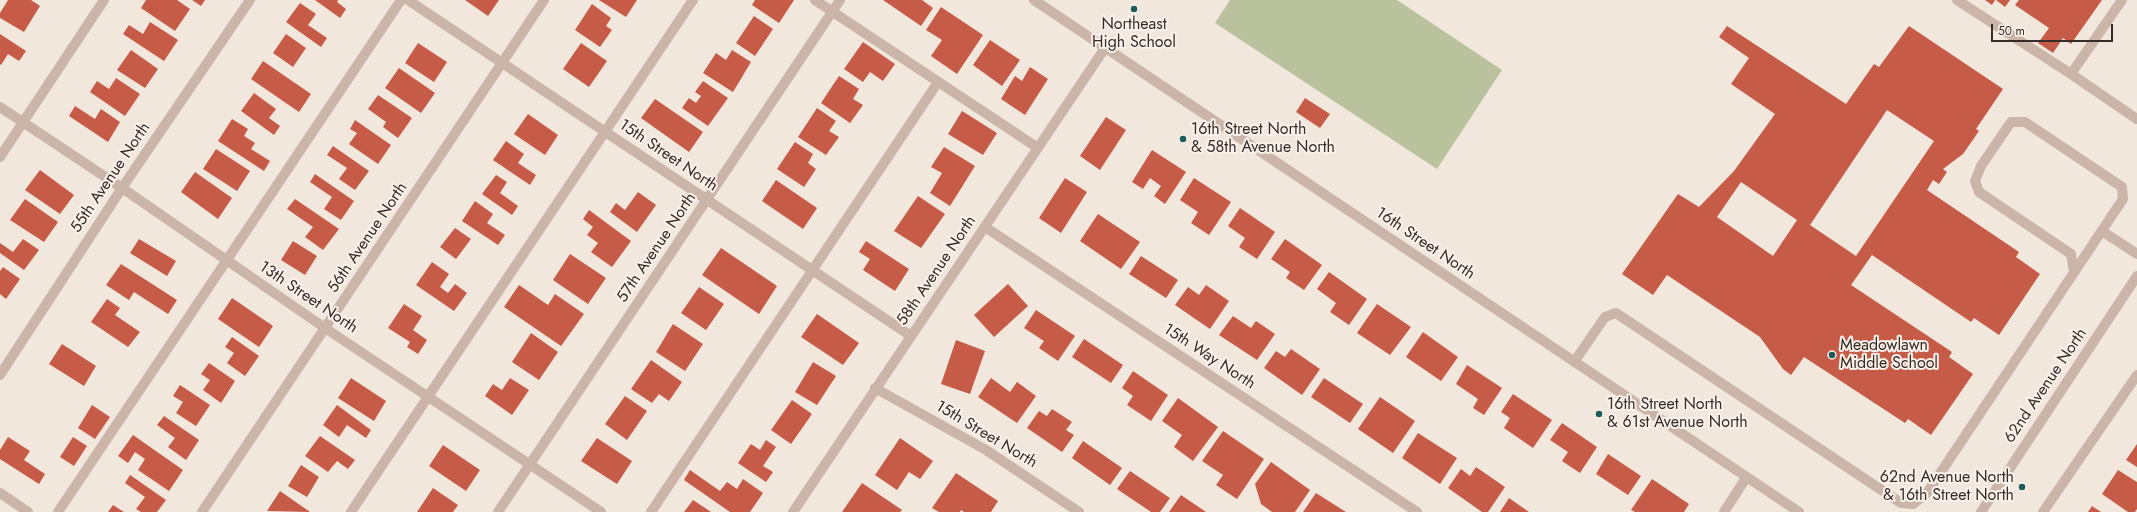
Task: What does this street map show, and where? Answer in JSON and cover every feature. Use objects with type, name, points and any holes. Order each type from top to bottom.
[{"type":"street","points":[[0,156],[104,0]]},
{"type":"street","name":"55th Avenue North","points":[[0,375],[122,188],[250,0]]},
{"type":"street","points":[[58,512],[228,261],[401,0]]},
{"type":"street","name":"15th Street North","points":[[408,0],[911,336]]},
{"type":"street","name":"56th Avenue North","points":[[202,512],[544,0]]},
{"type":"street","points":[[351,512],[693,0]]},
{"type":"street","points":[[815,0],[1038,148]]},
{"type":"street","name":"57th Avenue North","points":[[498,512],[840,0]]},
{"type":"street","name":"16th Street North","points":[[1034,0],[1746,478],[1799,512]]},
{"type":"street","points":[[1957,0],[2137,119]]},
{"type":"street","points":[[2071,74],[2122,0]]},
{"type":"street","name":"58th Avenue North","points":[[793,512],[1105,48]]},
{"type":"street","points":[[651,512],[938,82]]},
{"type":"street","name":"13th Street North","points":[[0,107],[122,188],[325,328],[601,512]]},
{"type":"street","points":[[1574,362],[1605,317],[1616,314],[1901,503],[1913,504],[1927,493],[2123,199],[2122,187],[2025,122],[2011,122],[1981,166],[1975,181],[1979,192],[2071,254],[2074,272]]},
{"type":"street","name":"15th Way North","points":[[985,227],[1417,512]]},
{"type":"street","points":[[2102,231],[2137,254]]},
{"type":"street","name":"62nd Avenue North","points":[[1981,512],[2137,276]]},
{"type":"street","points":[[2043,512],[2137,375]]},
{"type":"street","name":"15th Street North","points":[[876,388],[986,450],[1079,512]]},
{"type":"street","points":[[1724,512],[1746,478]]},
{"type":"street","points":[[0,493],[28,512]]},
{"type":"green space","points":[[1230,0],[1397,0],[1502,70],[1437,169],[1215,23]]},
{"type":"building","points":[[8,0],[31,0],[40,6],[24,32],[0,18],[0,13]]},
{"type":"building","points":[[146,0],[177,0],[190,9],[175,31],[141,8]]},
{"type":"building","points":[[192,0],[205,0],[201,6]]},
{"type":"building","points":[[315,0],[338,0],[337,2],[346,9],[340,18]]},
{"type":"building","points":[[465,0],[499,0],[488,16]]},
{"type":"building","points":[[599,0],[637,0],[626,17]]},
{"type":"building","points":[[755,0],[794,0],[779,23],[752,5]]},
{"type":"building","points":[[883,0],[922,0],[933,8],[921,26]]},
{"type":"building","points":[[1985,0],[1995,0],[1992,5]]},
{"type":"building","points":[[1996,0],[2010,0],[2005,7]]},
{"type":"building","points":[[2019,0],[2102,0],[2071,44],[2063,38],[2053,53],[2038,43],[2049,28],[2015,5]]},
{"type":"building","points":[[300,3],[316,14],[308,25],[327,38],[321,47],[286,22]]},
{"type":"building","points":[[592,4],[611,18],[606,26],[612,30],[600,47],[575,30]]},
{"type":"building","points":[[941,7],[983,35],[957,74],[931,56],[942,40],[926,30]]},
{"type":"building","points":[[754,16],[773,29],[755,56],[736,43]]},
{"type":"building","points":[[150,22],[178,40],[164,61],[123,34],[129,25],[143,34]]},
{"type":"building","points":[[1727,26],[1846,104],[1874,64],[1879,67],[1909,26],[2003,89],[1976,129],[1979,131],[1963,154],[1943,169],[1947,172],[1939,184],[1933,180],[1927,190],[2019,252],[2016,257],[2040,274],[1999,335],[1974,318],[1971,322],[1872,255],[1851,285],[1952,352],[1949,357],[1973,374],[1931,435],[1908,419],[1905,423],[1804,357],[1791,375],[1783,369],[1760,337],[1667,275],[1653,295],[1622,274],[1678,194],[1699,207],[1734,171],[1775,114],[1731,84],[1749,58],[1719,37]],"holes":[[[1887,110],[1934,141],[1856,256],[1810,225]],[[1741,182],[1797,220],[1773,256],[1717,217]]]},
{"type":"building","points":[[0,34],[26,51],[19,61],[8,54],[1,65],[0,64]]},
{"type":"building","points":[[286,34],[306,48],[293,67],[273,53]]},
{"type":"building","points":[[990,40],[1020,60],[1002,86],[973,65]]},
{"type":"building","points":[[863,42],[895,64],[883,81],[870,72],[863,82],[844,69]]},
{"type":"building","points":[[418,43],[447,62],[434,82],[405,63]]},
{"type":"building","points":[[581,43],[607,61],[589,87],[563,69]]},
{"type":"building","points":[[131,50],[158,69],[145,88],[117,70]]},
{"type":"building","points":[[732,50],[751,62],[733,92],[703,73],[716,53],[726,60]]},
{"type":"building","points":[[263,61],[311,94],[299,112],[251,79]]},
{"type":"building","points":[[1030,67],[1048,79],[1025,115],[1001,99],[1015,76],[1022,81]]},
{"type":"building","points":[[399,68],[435,93],[421,113],[385,88]]},
{"type":"building","points":[[839,76],[859,89],[853,99],[863,105],[850,123],[821,103]]},
{"type":"building","points":[[116,78],[140,94],[125,116],[90,92],[97,81],[109,89]]},
{"type":"building","points":[[703,81],[728,98],[708,126],[682,108],[689,98],[696,103],[701,96],[695,92]]},
{"type":"building","points":[[254,93],[276,109],[269,118],[280,126],[274,135],[241,111]]},
{"type":"building","points":[[378,95],[412,118],[398,138],[383,127],[386,122],[368,109]]},
{"type":"building","points":[[1305,98],[1330,114],[1320,128],[1296,112]]},
{"type":"building","points":[[655,99],[703,132],[689,152],[641,118]]},
{"type":"building","points":[[75,106],[95,119],[101,109],[120,122],[108,142],[69,116]]},
{"type":"building","points":[[817,108],[836,121],[829,131],[839,137],[826,155],[798,137]]},
{"type":"building","points":[[962,111],[997,133],[983,155],[948,134]]},
{"type":"building","points":[[528,114],[558,135],[545,155],[514,134]]},
{"type":"building","points":[[1106,117],[1126,130],[1100,170],[1080,156]]},
{"type":"building","points":[[232,119],[248,129],[244,136],[255,143],[251,149],[270,161],[264,171],[218,141]]},
{"type":"building","points":[[355,120],[391,145],[378,164],[349,144],[357,133],[350,129]]},
{"type":"building","points":[[506,141],[524,154],[518,163],[536,175],[530,185],[493,160]]},
{"type":"building","points":[[795,142],[813,154],[808,163],[816,169],[804,187],[777,169]]},
{"type":"building","points":[[333,146],[369,171],[355,190],[339,179],[347,168],[327,155]]},
{"type":"building","points":[[944,147],[975,166],[950,206],[930,193],[942,173],[931,167]]},
{"type":"building","points":[[216,149],[250,171],[237,191],[203,169]]},
{"type":"building","points":[[1152,150],[1186,172],[1165,204],[1154,196],[1161,186],[1150,178],[1143,189],[1132,182]]},
{"type":"building","points":[[40,170],[74,195],[60,214],[25,190]]},
{"type":"building","points":[[195,172],[232,198],[218,219],[181,192]]},
{"type":"building","points":[[315,174],[354,201],[341,220],[324,209],[332,197],[310,182]]},
{"type":"building","points":[[496,175],[507,182],[500,193],[518,206],[512,215],[482,194]]},
{"type":"building","points":[[1065,178],[1087,192],[1061,233],[1039,218]]},
{"type":"building","points":[[1194,178],[1231,202],[1209,235],[1191,223],[1198,212],[1180,200]]},
{"type":"building","points":[[776,180],[817,208],[803,229],[762,201]]},
{"type":"building","points":[[638,192],[656,205],[637,232],[610,212],[616,203],[625,210]]},
{"type":"building","points":[[918,196],[945,214],[921,248],[894,231]]},
{"type":"building","points":[[25,199],[58,222],[44,242],[10,220]]},
{"type":"building","points":[[295,199],[339,229],[323,250],[305,237],[313,227],[287,209]]},
{"type":"building","points":[[475,201],[493,214],[487,223],[505,235],[498,245],[462,221]]},
{"type":"building","points":[[1240,208],[1275,232],[1257,259],[1239,247],[1245,238],[1228,226]]},
{"type":"building","points":[[589,210],[631,241],[612,267],[591,252],[598,243],[587,235],[593,227],[583,219]]},
{"type":"building","points":[[1098,214],[1140,242],[1121,269],[1080,241]]},
{"type":"building","points":[[455,228],[471,239],[456,259],[440,247]]},
{"type":"building","points":[[23,239],[39,250],[24,270],[0,253],[0,243],[13,252]]},
{"type":"building","points":[[139,239],[176,261],[167,276],[130,253]]},
{"type":"building","points":[[1285,239],[1322,265],[1304,290],[1286,278],[1290,272],[1271,259]]},
{"type":"building","points":[[293,241],[317,256],[305,275],[281,260]]},
{"type":"building","points":[[866,241],[909,269],[895,291],[863,270],[870,259],[859,252]]},
{"type":"building","points":[[721,248],[777,286],[759,314],[702,275]]},
{"type":"building","points":[[570,254],[606,278],[588,304],[553,280]]},
{"type":"building","points":[[1141,256],[1178,280],[1166,298],[1129,274]]},
{"type":"building","points":[[432,262],[449,274],[440,287],[448,293],[455,284],[467,293],[454,311],[416,285]]},
{"type":"building","points":[[121,264],[177,300],[168,314],[134,292],[129,300],[106,285]]},
{"type":"building","points":[[3,267],[20,279],[6,299],[0,294],[0,271]]},
{"type":"building","points":[[1329,272],[1367,299],[1349,325],[1330,312],[1336,303],[1317,289]]},
{"type":"building","points":[[1008,284],[1028,306],[994,337],[974,315]]},
{"type":"building","points":[[519,285],[548,305],[555,294],[584,314],[561,346],[504,307]]},
{"type":"building","points":[[1206,285],[1229,301],[1210,329],[1175,305],[1188,287],[1199,295]]},
{"type":"building","points":[[699,287],[724,304],[706,330],[681,313]]},
{"type":"building","points":[[232,298],[273,326],[259,347],[218,319]]},
{"type":"building","points":[[107,299],[120,308],[115,315],[140,332],[128,347],[91,322]]},
{"type":"building","points":[[404,304],[422,316],[413,330],[427,340],[418,354],[407,347],[410,342],[388,328]]},
{"type":"building","points":[[1377,304],[1411,327],[1390,355],[1357,333]]},
{"type":"building","points":[[1036,310],[1075,336],[1058,361],[1039,348],[1044,341],[1024,328]]},
{"type":"building","points":[[817,314],[859,343],[843,365],[801,337]]},
{"type":"building","points":[[1233,316],[1251,328],[1256,321],[1275,334],[1257,360],[1219,335]]},
{"type":"building","points":[[673,324],[703,344],[685,371],[656,352]]},
{"type":"building","points":[[1423,332],[1458,357],[1441,381],[1406,357]]},
{"type":"building","points":[[531,333],[558,352],[539,380],[512,362]]},
{"type":"building","points":[[232,337],[259,356],[245,376],[227,363],[234,353],[225,347]]},
{"type":"building","points":[[1084,339],[1123,365],[1111,383],[1072,357]]},
{"type":"building","points":[[956,340],[985,351],[970,394],[941,384]]},
{"type":"building","points":[[62,344],[96,366],[84,386],[49,364]]},
{"type":"building","points":[[1291,349],[1320,369],[1302,395],[1264,368],[1276,351],[1285,357]]},
{"type":"building","points":[[651,360],[682,382],[669,401],[659,394],[652,403],[631,389]]},
{"type":"building","points":[[813,362],[836,376],[817,405],[795,392]]},
{"type":"building","points":[[209,363],[235,381],[221,403],[203,390],[210,380],[201,374]]},
{"type":"building","points":[[1467,365],[1502,388],[1484,415],[1473,408],[1478,399],[1456,384]]},
{"type":"building","points":[[1133,371],[1168,395],[1151,421],[1127,405],[1133,396],[1122,388]]},
{"type":"building","points":[[351,378],[386,401],[374,421],[338,398]]},
{"type":"building","points":[[510,378],[529,390],[512,415],[485,396],[493,384],[502,390]]},
{"type":"building","points":[[991,378],[1010,392],[1017,382],[1036,396],[1017,423],[978,397]]},
{"type":"building","points":[[1324,378],[1363,404],[1350,423],[1311,397]]},
{"type":"building","points":[[180,385],[210,405],[196,426],[176,413],[183,402],[173,396]]},
{"type":"building","points":[[1513,394],[1552,420],[1533,448],[1504,428],[1510,418],[1501,412]]},
{"type":"building","points":[[625,396],[647,411],[627,440],[605,424]]},
{"type":"building","points":[[1380,397],[1415,421],[1393,453],[1358,429]]},
{"type":"building","points":[[1178,398],[1218,427],[1193,461],[1174,447],[1182,435],[1162,421]]},
{"type":"building","points":[[792,400],[812,414],[791,444],[771,430]]},
{"type":"building","points":[[92,405],[110,417],[95,439],[78,428]]},
{"type":"building","points":[[337,405],[371,430],[366,438],[347,425],[339,437],[323,425]]},
{"type":"building","points":[[1052,409],[1072,422],[1066,430],[1074,435],[1062,452],[1027,428],[1039,411],[1047,416]]},
{"type":"building","points":[[164,416],[199,440],[186,460],[168,447],[175,438],[157,425]]},
{"type":"building","points":[[1562,423],[1597,447],[1580,473],[1562,461],[1568,452],[1550,440]]},
{"type":"building","points":[[1223,431],[1264,459],[1237,499],[1216,485],[1223,475],[1202,461]]},
{"type":"building","points":[[1418,433],[1457,458],[1440,484],[1402,458]]},
{"type":"building","points":[[133,435],[183,470],[169,491],[138,470],[145,459],[135,452],[128,463],[118,456]]},
{"type":"building","points":[[320,436],[355,460],[348,469],[337,461],[328,472],[305,456]]},
{"type":"building","points":[[8,437],[30,451],[24,460],[45,474],[39,484],[0,459],[0,450]]},
{"type":"building","points":[[73,437],[87,446],[74,466],[60,457]]},
{"type":"building","points":[[597,438],[632,461],[617,484],[581,461]]},
{"type":"building","points":[[900,438],[933,461],[920,479],[909,472],[897,490],[875,475]]},
{"type":"building","points":[[766,440],[776,447],[763,466],[773,472],[766,482],[738,463],[751,444],[760,450]]},
{"type":"building","points":[[1083,441],[1122,468],[1110,485],[1072,458]]},
{"type":"building","points":[[2137,444],[2137,467],[2126,460]]},
{"type":"building","points":[[443,445],[480,470],[466,491],[429,466]]},
{"type":"building","points":[[1608,454],[1641,476],[1628,495],[1596,474]]},
{"type":"building","points":[[1271,462],[1310,490],[1295,512],[1272,512],[1261,504],[1255,484]]},
{"type":"building","points":[[301,465],[319,477],[307,497],[288,486]]},
{"type":"building","points":[[1476,467],[1505,487],[1488,512],[1482,512],[1448,488],[1461,469],[1470,476]]},
{"type":"building","points":[[690,470],[720,491],[727,482],[737,489],[743,479],[763,493],[750,512],[730,512],[684,480]]},
{"type":"building","points":[[2118,470],[2137,482],[2137,509],[2135,512],[2128,512],[2102,494]]},
{"type":"building","points":[[1130,471],[1170,498],[1160,512],[1151,512],[1117,489]]},
{"type":"building","points":[[956,473],[998,501],[991,512],[964,512],[961,510],[960,512],[939,512],[932,508]]},
{"type":"building","points":[[130,475],[166,500],[157,512],[141,512],[136,509],[145,497],[125,483]]},
{"type":"building","points":[[1652,479],[1689,504],[1684,512],[1635,512],[1631,510]]},
{"type":"building","points":[[862,483],[902,510],[900,512],[842,512]]},
{"type":"building","points":[[433,488],[458,505],[453,512],[417,512]]},
{"type":"building","points":[[280,491],[310,512],[267,511]]},
{"type":"building","points":[[1316,493],[1346,512],[1303,512]]},
{"type":"building","points":[[1181,495],[1206,512],[1169,512]]},
{"type":"building","points":[[1509,498],[1529,512],[1500,512]]},
{"type":"building","points":[[693,500],[711,512],[684,512]]},
{"type":"building","points":[[113,505],[124,512],[108,512]]},
{"type":"building","points":[[2092,506],[2101,512],[2088,512]]},
{"type":"place","name":"Northeast High School","points":[[1134,9]]},
{"type":"place","name":"16th Street North & 58th Avenue North","points":[[1183,139]]},
{"type":"place","name":"Meadowlawn Middle School","points":[[1832,355]]},
{"type":"place","name":"16th Street North & 61st Avenue North","points":[[1599,414]]},
{"type":"place","name":"62nd Avenue North & 16th Street North","points":[[2022,487]]}]
